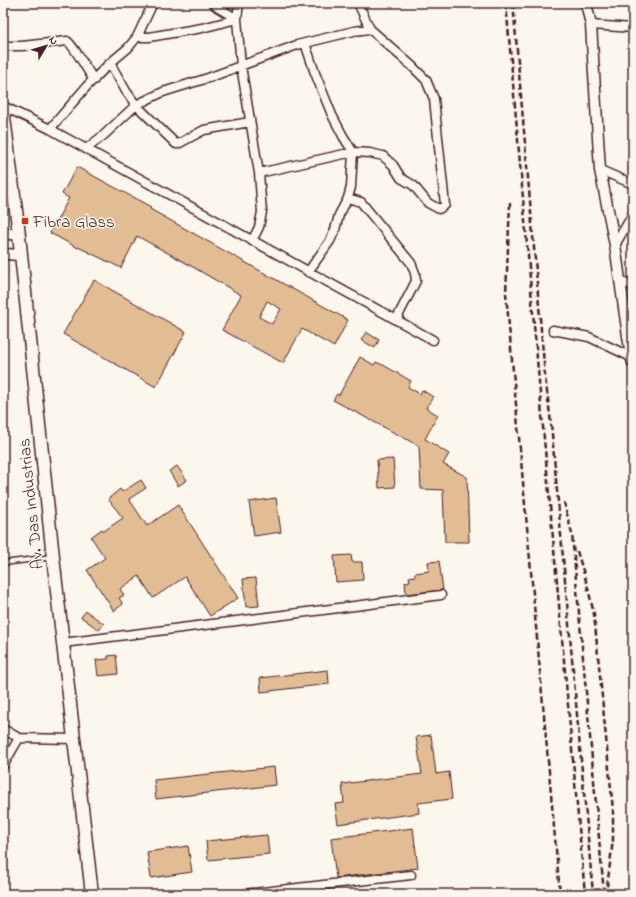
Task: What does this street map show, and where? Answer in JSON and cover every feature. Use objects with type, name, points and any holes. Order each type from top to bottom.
[{"type":"main road","name":"Av. Das Industrias","points":[[3,110],[92,894]]},
{"type":"street","points":[[50,129],[110,63],[128,48],[138,37],[153,3]]},
{"type":"street","points":[[213,3],[236,19]]},
{"type":"street","points":[[239,3],[236,19],[241,66],[258,172],[262,212],[259,227],[252,241]]},
{"type":"street","points":[[258,172],[353,152],[370,153],[383,156],[393,165],[401,178],[413,185],[428,203],[439,209],[445,205],[434,99],[426,80],[370,29],[358,3]]},
{"type":"street","points":[[586,3],[591,25],[600,170],[615,245],[632,360]]},
{"type":"street","points":[[138,37],[149,37],[202,28],[236,19]]},
{"type":"street","points":[[591,25],[633,28]]},
{"type":"street","points":[[86,149],[104,135],[136,105],[163,92],[305,43],[354,31],[370,29]]},
{"type":"street","points":[[3,46],[22,46],[68,41],[94,80]]},
{"type":"street","points":[[305,43],[314,73],[332,115],[353,152],[351,187],[348,198],[339,215],[330,241],[308,272]]},
{"type":"street","points":[[110,63],[136,105],[174,142],[178,144],[204,130],[250,122]]},
{"type":"street","points":[[3,106],[50,129],[433,340]]},
{"type":"street","points":[[600,170],[633,184]]},
{"type":"street","points":[[348,198],[361,202],[411,263],[415,273],[416,281],[396,320]]},
{"type":"street","points":[[615,245],[633,214]]},
{"type":"street","points":[[3,234],[18,234]]},
{"type":"street","points":[[3,254],[20,255]]},
{"type":"street","points":[[620,280],[633,286]]},
{"type":"street","points":[[553,330],[589,337],[632,360]]},
{"type":"street","points":[[63,643],[441,595]]},
{"type":"street","points":[[3,729],[19,738],[75,739]]},
{"type":"street","points":[[3,766],[19,738]]},
{"type":"street","points":[[244,894],[411,875]]},
{"type":"lane","points":[[3,563],[53,557]]},
{"type":"building","points":[[77,167],[151,207],[150,209],[348,320],[334,347],[302,329],[283,363],[222,330],[241,295],[186,263],[137,236],[121,268],[50,233],[69,198],[62,194]],"holes":[[[267,301],[281,309],[272,324],[259,317]]]},
{"type":"building","points":[[94,280],[186,332],[156,387],[63,334]]},
{"type":"building","points":[[366,332],[379,340],[375,348],[361,340]]},
{"type":"building","points":[[360,357],[374,365],[376,362],[385,366],[411,381],[408,387],[420,394],[422,390],[433,397],[426,408],[438,415],[425,439],[449,454],[443,464],[467,477],[469,542],[445,542],[443,490],[421,489],[419,446],[333,400],[337,394],[339,395]]},
{"type":"building","points":[[393,459],[395,487],[379,488],[377,460]]},
{"type":"building","points":[[177,466],[187,480],[178,486],[169,471]]},
{"type":"building","points":[[141,480],[146,488],[129,499],[147,526],[178,505],[238,598],[210,616],[185,577],[153,598],[139,576],[120,589],[124,595],[119,598],[123,604],[114,611],[87,570],[105,558],[91,537],[102,529],[104,531],[123,518],[108,499],[120,489],[122,492]]},
{"type":"building","points":[[276,498],[281,532],[254,536],[249,502]]},
{"type":"building","points":[[351,555],[352,562],[362,562],[363,580],[336,582],[334,556]]},
{"type":"building","points":[[439,561],[443,590],[406,594],[405,582],[410,581],[409,577],[415,576],[415,573],[429,571],[428,562]]},
{"type":"building","points":[[256,578],[259,606],[246,607],[243,579]]},
{"type":"building","points":[[86,611],[104,624],[99,630],[81,617]]},
{"type":"building","points":[[116,655],[118,674],[98,676],[96,660],[108,659],[108,656]]},
{"type":"building","points":[[328,670],[329,684],[261,692],[260,678]]},
{"type":"building","points":[[431,735],[436,774],[449,772],[452,799],[418,803],[419,813],[338,824],[335,804],[344,803],[342,784],[422,774],[416,737]]},
{"type":"building","points":[[274,767],[276,785],[156,799],[154,780]]},
{"type":"building","points":[[413,828],[418,868],[336,878],[331,838]]},
{"type":"building","points":[[267,835],[269,854],[208,860],[206,841]]},
{"type":"building","points":[[188,846],[192,872],[151,878],[147,852]]},
{"type":"railway","points":[[506,3],[585,894]]},
{"type":"railway","points":[[513,3],[545,376],[551,423],[593,894]]},
{"type":"railway","points":[[510,203],[506,293],[560,894]]},
{"type":"railway","points":[[564,502],[572,534],[604,894]]},
{"type":"railway","points":[[577,551],[594,614],[613,810],[613,840],[607,887]]},
{"type":"place","name":"Fibra Glass","points":[[25,221]]}]
